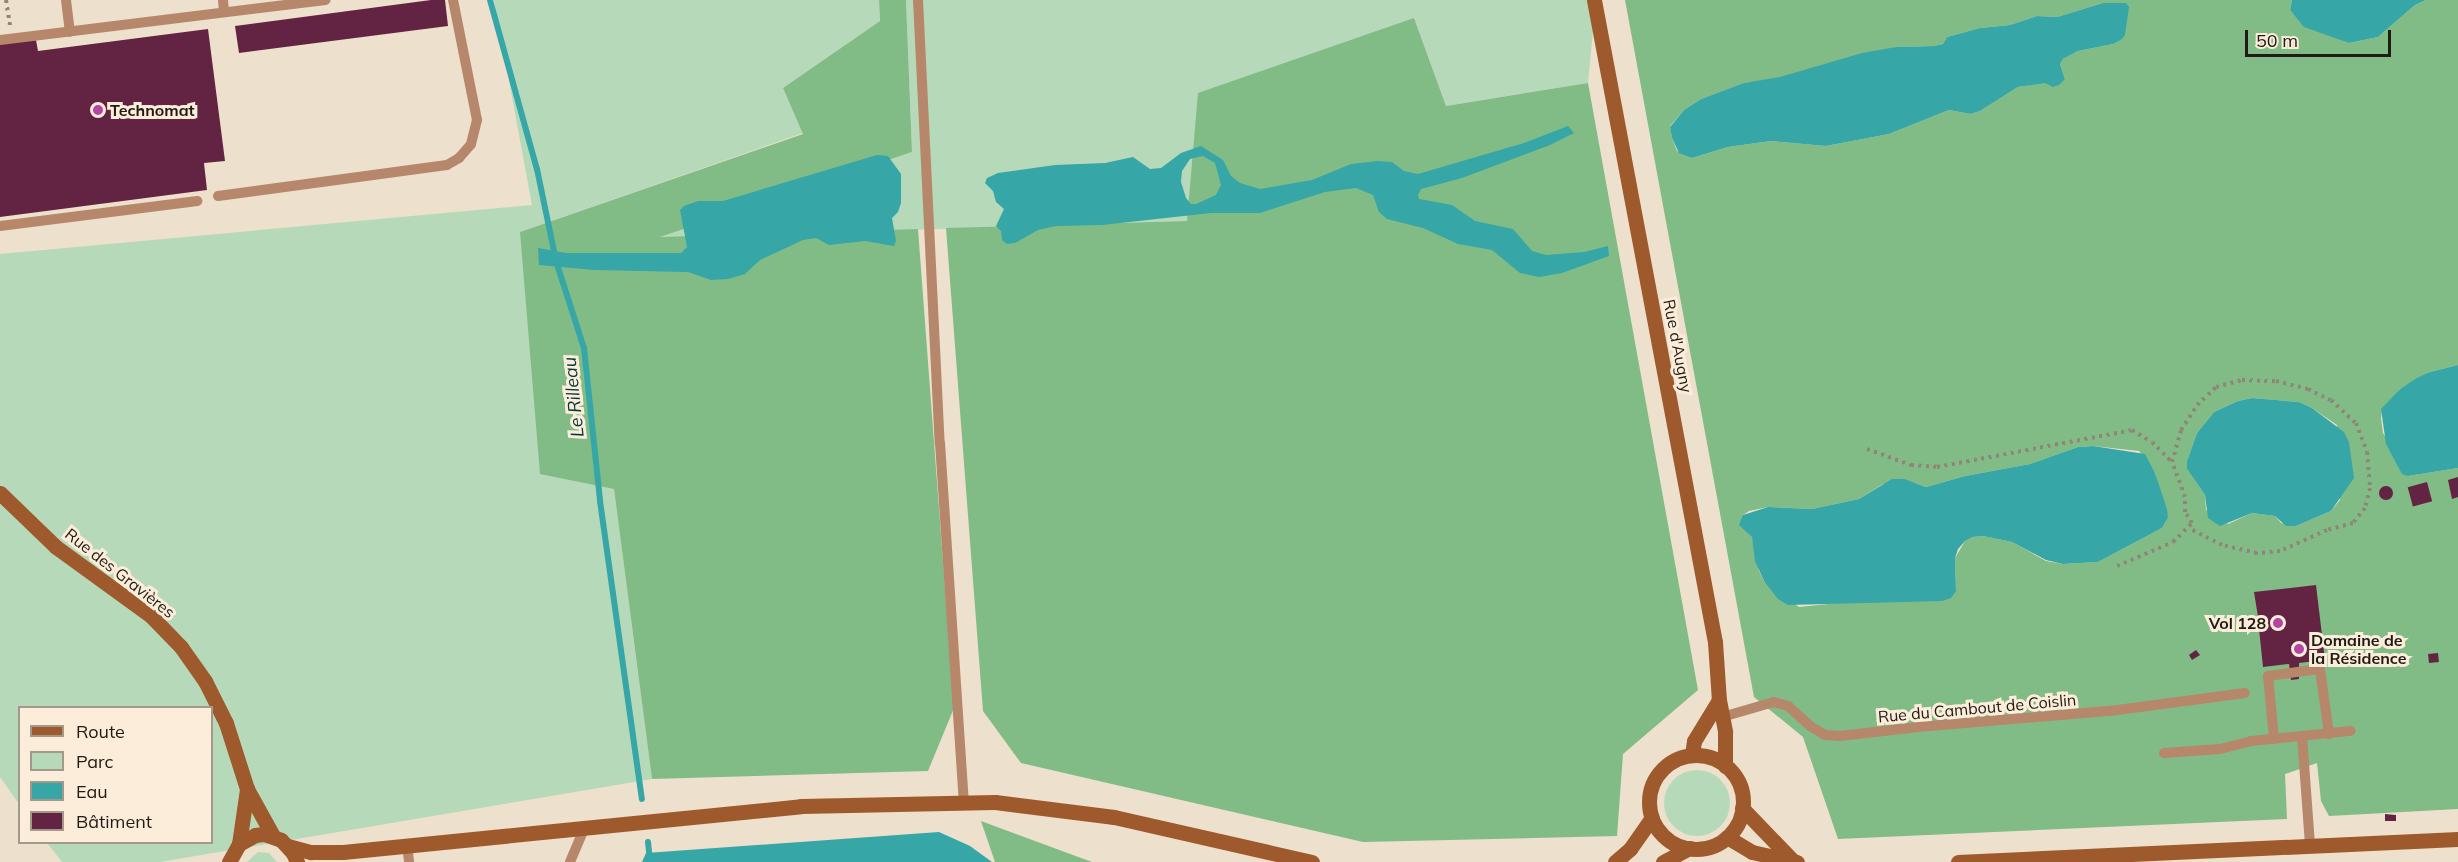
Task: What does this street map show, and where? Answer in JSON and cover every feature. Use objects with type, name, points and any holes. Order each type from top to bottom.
[{"type":"main road","name":"Rue d'Augny","points":[[1594,0],[1714,642],[1719,700],[1725,732],[1725,766]]},
{"type":"main road","name":"Rue des Gravières","points":[[0,494],[56,547],[151,616],[181,646],[205,681],[226,723],[247,789],[273,836]]},
{"type":"main road","points":[[1692,754],[1694,741],[1719,700]]},
{"type":"main road","points":[[1692,754],[1708,756],[1725,766],[1740,784],[1742,808],[1736,827],[1727,837],[1702,848],[1689,848],[1675,844],[1664,836],[1652,818],[1649,794],[1654,779],[1664,766],[1677,758],[1692,754]]},
{"type":"main road","name":"Rue des Gravières","points":[[239,844],[247,789]]},
{"type":"main road","points":[[226,861],[239,844],[255,835],[273,836],[288,846],[311,852],[343,852],[801,807],[995,802],[1052,807],[1114,817],[1312,862]]},
{"type":"main road","points":[[1742,808],[1795,862]]},
{"type":"main road","points":[[1615,862],[1630,849],[1652,818]]},
{"type":"main road","points":[[1727,837],[1752,852],[1795,862]]},
{"type":"main road","points":[[1958,862],[2458,839]]},
{"type":"main road","points":[[288,846],[297,862]]},
{"type":"main road","points":[[1663,862],[1689,848]]},
{"type":"main road","points":[[321,862],[343,852]]},
{"type":"lane","points":[[66,0],[70,32]]},
{"type":"lane","points":[[223,0],[225,12]]},
{"type":"lane","points":[[0,40],[326,0]]},
{"type":"lane","points":[[218,196],[447,165],[459,158],[471,144],[477,120],[453,0]]},
{"type":"lane","points":[[918,0],[940,443],[963,802]]},
{"type":"lane","points":[[0,226],[197,201]]},
{"type":"lane","points":[[2274,739],[2268,675],[2320,669],[2329,734]]},
{"type":"lane","name":"Rue du Cambout de Coislin","points":[[1722,717],[1774,702],[1788,706],[1810,726],[1825,735],[1840,736],[2110,711],[2245,693]]},
{"type":"lane","points":[[2164,753],[2220,749],[2274,739],[2350,731]]},
{"type":"lane","points":[[2302,736],[2310,846]]},
{"type":"lane","points":[[570,862],[585,827]]},
{"type":"lane","points":[[407,845],[409,862]]},
{"type":"path","points":[[6,0],[12,39]]},
{"type":"path","points":[[2172,462],[2181,430],[2197,405],[2216,387],[2242,380],[2276,381],[2308,389],[2331,400],[2356,423],[2367,452],[2370,488],[2365,508],[2352,523],[2327,530],[2280,551],[2257,553],[2222,545],[2189,528]]},
{"type":"path","points":[[1867,449],[1911,465],[1937,466],[2132,430],[2152,442],[2172,462],[2185,497],[2185,512],[2192,523],[2174,542],[2117,566]]},
{"type":"green space","points":[[494,0],[879,0],[880,21],[783,88],[803,133],[520,232],[614,489],[652,779],[160,862],[62,862],[48,844],[213,844],[213,706],[18,706],[18,803],[0,777],[0,254],[532,205]]},
{"type":"green space","points":[[879,0],[906,0],[912,152],[660,237],[918,229],[954,708],[928,771],[652,779],[614,489],[540,474],[520,232],[803,134],[783,88],[880,21]]},
{"type":"green space","points":[[906,0],[1596,0],[1588,83],[1446,106],[1414,18],[1187,221],[657,238],[912,152]]},
{"type":"green space","points":[[1625,0],[2292,0],[2290,10],[2302,23],[2349,43],[2378,37],[2415,5],[2426,0],[2458,0],[2458,365],[2430,372],[2400,389],[2382,409],[2381,418],[2383,433],[2408,476],[2458,468],[2458,809],[2329,816],[2321,801],[2317,763],[2285,774],[2287,819],[1838,839],[1803,737],[1754,697]],"holes":[[[2103,3],[2126,3],[2113,44],[2078,51],[2063,59],[2060,64],[2065,79],[2018,87],[1980,111],[1971,114],[1949,110],[1889,134],[1826,146],[1771,141],[1728,147],[1692,158],[1677,151],[1672,138],[1670,126],[1684,110],[1701,99],[1745,83],[1780,78],[1896,47],[1943,44],[1947,37],[1980,28],[2010,25],[2037,16],[2057,17]],[[2252,398],[2299,402],[2337,425],[2340,500],[2331,511],[2296,526],[2281,523],[2275,516],[2252,513],[2228,524],[2206,510],[2205,495],[2187,469],[2187,461],[2197,433],[2214,412],[2238,401]],[[2093,446],[2139,451],[2155,473],[2168,518],[2162,528],[2098,562],[2063,564],[2046,561],[2012,542],[1983,536],[1973,537],[1965,541],[1955,558],[1956,591],[1799,607],[1764,581],[1759,571],[1752,537],[1743,515],[1749,511],[1768,507],[1812,509],[1859,499],[1883,484],[1915,483],[1926,487],[1965,476],[2030,464],[2078,447]]]},
{"type":"green space","points":[[1414,18],[1446,106],[1588,83],[1698,690],[1623,754],[1617,836],[1363,842],[1021,763],[983,711],[946,228],[1187,221],[1198,93]]},
{"type":"green space","points":[[1697,770],[1709,773],[1720,780],[1727,791],[1730,803],[1727,815],[1720,826],[1709,833],[1697,836],[1685,833],[1674,826],[1667,815],[1664,803],[1667,791],[1674,780],[1685,773]]},
{"type":"green space","points":[[981,821],[1092,862],[995,862]]},
{"type":"green space","points":[[258,852],[269,853],[277,862],[247,862]]},
{"type":"water","points":[[2292,0],[2426,0],[2415,5],[2378,37],[2349,43],[2304,27],[2290,10]]},
{"type":"water","points":[[2103,3],[2126,3],[2129,7],[2125,35],[2122,39],[2113,44],[2078,51],[2063,59],[2060,64],[2065,79],[2059,85],[2053,87],[2045,83],[2018,87],[1980,111],[1971,114],[1949,110],[1889,134],[1826,146],[1771,141],[1728,147],[1692,158],[1679,153],[1672,138],[1670,127],[1684,110],[1701,99],[1744,83],[1780,77],[1862,53],[1896,47],[1943,44],[1947,37],[1980,28],[2010,25],[2037,16],[2057,17]]},
{"type":"water","points":[[1568,126],[1574,133],[1550,145],[1462,178],[1421,189],[1419,199],[1452,205],[1475,221],[1513,229],[1532,251],[1546,255],[1584,252],[1608,246],[1609,256],[1562,273],[1539,277],[1520,273],[1492,250],[1458,244],[1423,228],[1387,219],[1379,212],[1373,195],[1356,188],[1325,192],[1260,213],[1211,213],[1102,225],[1056,226],[1038,230],[1015,243],[1007,244],[1002,240],[1001,231],[996,226],[1004,209],[996,202],[993,191],[985,183],[987,178],[998,173],[1055,165],[1105,163],[1133,157],[1150,169],[1161,168],[1181,153],[1201,146],[1223,160],[1231,176],[1240,183],[1260,189],[1312,180],[1351,164],[1378,161],[1392,162],[1404,171],[1418,174],[1524,143]],"holes":[[[1203,156],[1215,163],[1221,185],[1216,195],[1191,204],[1186,198],[1181,182],[1182,171],[1190,159]]]},
{"type":"water","points":[[877,155],[888,156],[901,174],[901,203],[898,212],[892,218],[896,241],[894,246],[865,241],[829,245],[816,238],[803,240],[760,260],[745,274],[728,279],[711,280],[688,272],[594,270],[539,265],[538,248],[566,253],[681,253],[687,247],[680,210],[684,206],[698,201],[723,201]]},
{"type":"water","points":[[2458,365],[2458,468],[2408,476],[2402,474],[2386,444],[2381,409],[2400,389],[2417,378]]},
{"type":"water","points":[[2252,398],[2299,402],[2312,408],[2344,432],[2349,442],[2354,478],[2331,511],[2296,526],[2286,526],[2275,516],[2252,513],[2220,526],[2208,518],[2205,495],[2187,469],[2187,461],[2197,433],[2214,412],[2238,401]]},
{"type":"water","points":[[2093,446],[2145,454],[2155,473],[2167,509],[2168,518],[2162,528],[2098,562],[2063,564],[2046,560],[2012,542],[1983,536],[1973,537],[1965,541],[1958,549],[1955,558],[1956,591],[1951,598],[1942,601],[1788,605],[1778,599],[1764,581],[1755,561],[1752,537],[1739,525],[1743,515],[1768,507],[1812,509],[1859,499],[1892,479],[1904,479],[1926,487],[1965,476],[2030,464],[2078,447]]},
{"type":"water","points":[[939,832],[970,846],[992,862],[642,862],[646,853]]},
{"type":"building","points":[[445,0],[448,26],[239,53],[235,26]]},
{"type":"building","name":"Technomat","points":[[208,29],[225,161],[204,163],[207,190],[0,217],[0,44],[36,40],[38,51]]},
{"type":"building","points":[[2458,477],[2458,497],[2452,499],[2448,480]]},
{"type":"building","points":[[2427,482],[2432,501],[2413,506],[2408,487]]},
{"type":"building","points":[[2383,486],[2389,486],[2393,493],[2389,500],[2383,500],[2379,496],[2379,490]]},
{"type":"building","points":[[2316,585],[2325,660],[2299,663],[2299,679],[2291,680],[2289,664],[2263,667],[2259,629],[2246,630],[2244,619],[2258,617],[2254,592]]},
{"type":"building","points":[[2196,650],[2200,655],[2192,660],[2189,655]]},
{"type":"building","points":[[2438,653],[2439,662],[2429,663],[2428,654]]},
{"type":"building","points":[[2385,814],[2396,815],[2396,821],[2385,821]]},
{"type":"waterway","name":"Le Rilleau","points":[[490,0],[537,169],[556,261],[584,348],[600,501],[642,799]]},
{"type":"waterway","name":"Le Rilleau","points":[[648,842],[650,862]]},
{"type":"place","name":"Technomat","points":[[98,110]]},
{"type":"place","name":"Vol 128","points":[[2278,623]]},
{"type":"place","name":"Domaine de la Résidence","points":[[2299,649]]}]
